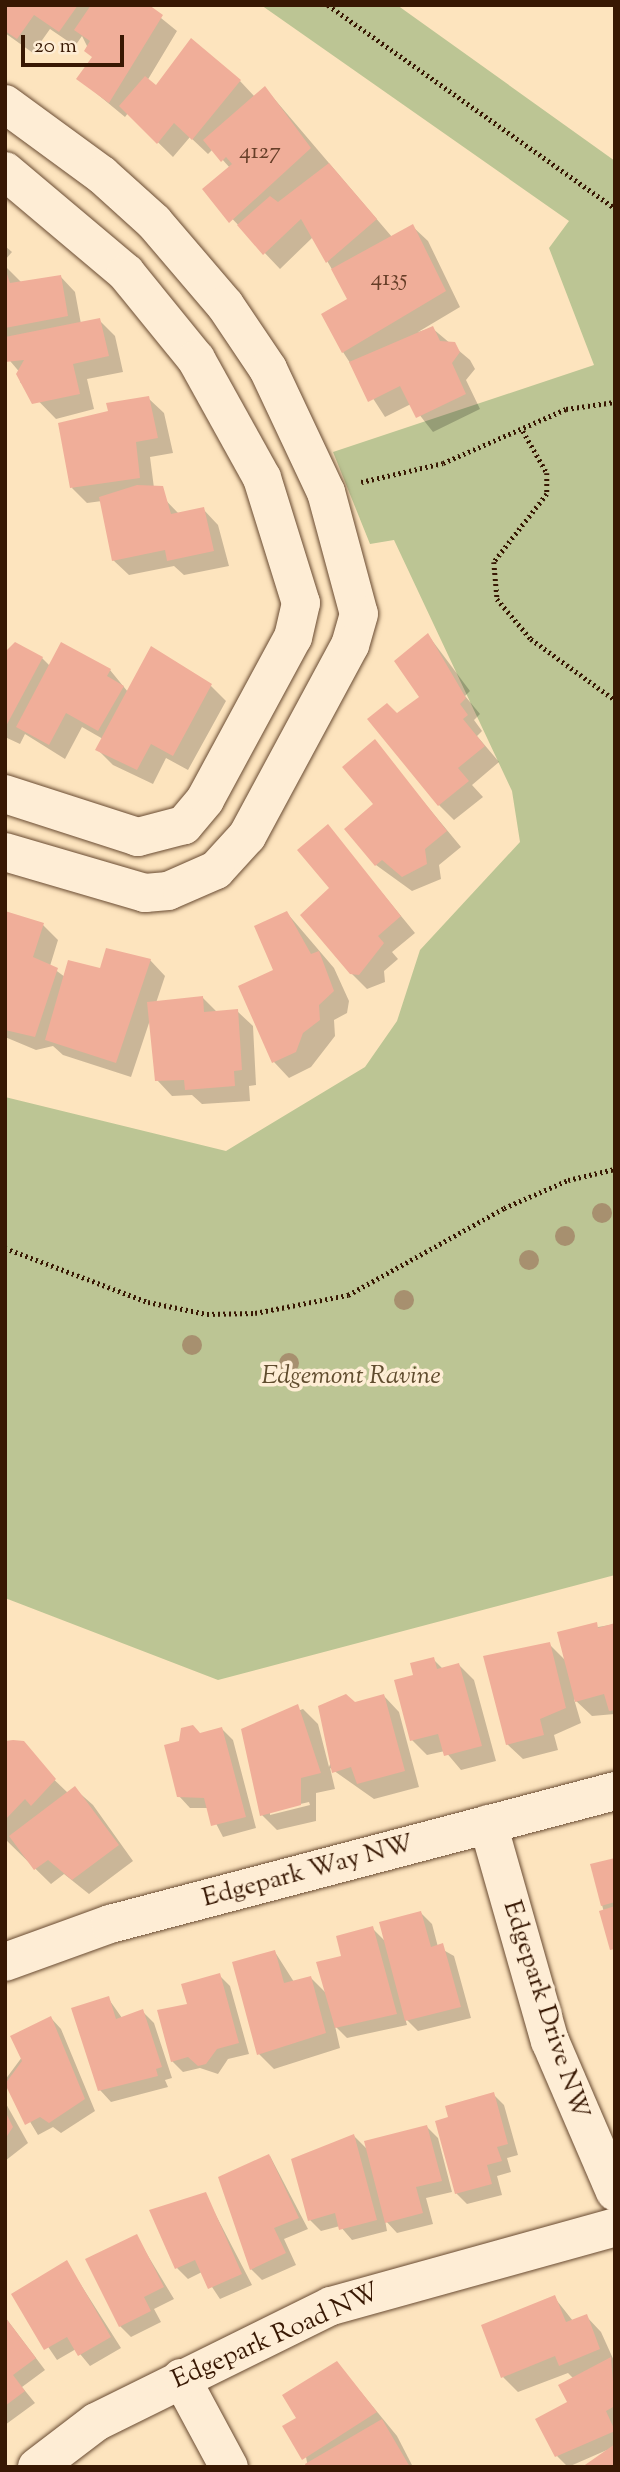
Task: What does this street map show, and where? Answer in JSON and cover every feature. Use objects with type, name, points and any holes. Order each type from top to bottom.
[{"type":"street","points":[[5,104],[66,146],[153,222],[225,305],[268,369],[326,492],[358,600],[349,645],[247,836],[216,870],[168,891],[125,891],[5,852]]},
{"type":"street","points":[[5,794],[138,837],[169,833],[205,800],[293,637],[301,603],[262,478],[196,359],[126,272],[20,181],[66,146]]},
{"type":"street","points":[[301,603],[358,600]]},
{"type":"street","points":[[169,833],[188,884]]},
{"type":"street","name":"Edgepark Way NW","points":[[5,1962],[110,1924],[615,1791]]},
{"type":"street","name":"Edgepark Drive NW","points":[[488,1824],[550,2041],[615,2192]]},
{"type":"street","name":"Edgepark Road NW","points":[[37,2467],[96,2422],[181,2378],[375,2290],[615,2227]]},
{"type":"street","points":[[181,2378],[229,2467]]},
{"type":"path","points":[[328,5],[615,208]]},
{"type":"path","points":[[326,492],[443,463],[523,431],[566,410],[615,402]]},
{"type":"path","points":[[523,431],[547,473],[547,494],[494,562],[497,599],[531,639],[615,700]]},
{"type":"path","points":[[5,1248],[148,1302],[207,1314],[255,1313],[348,1295],[504,1208],[568,1180],[615,1169]]},
{"type":"green space","name":"Edgemont Ravine","points":[[261,5],[397,5],[615,161],[615,1575],[218,1680],[5,1598],[5,1097],[226,1151],[365,1067],[397,1021],[420,950],[520,842],[512,791],[394,540],[370,544],[333,452],[594,365],[549,248],[569,221]]},
{"type":"building","points":[[5,5],[78,5],[59,32],[34,15],[17,39],[5,31]]},
{"type":"building","points":[[91,5],[149,5],[163,15],[109,103],[76,79],[92,57],[84,51],[90,41],[74,30]]},
{"type":"building","points":[[191,38],[241,80],[192,140],[174,123],[157,144],[119,106],[145,76],[156,85]]},
{"type":"building","points":[[265,86],[311,148],[229,223],[202,189],[232,164],[226,157],[221,162],[203,140]]},
{"type":"building","points":[[329,163],[377,219],[326,263],[301,219],[263,255],[237,225],[270,196],[278,202]]},
{"type":"building","points":[[413,224],[446,291],[342,353],[321,314],[347,299],[331,269]]},
{"type":"building","points":[[5,268],[10,283],[61,275],[68,316],[5,328]]},
{"type":"building","points":[[100,318],[109,356],[73,364],[80,394],[32,404],[16,374],[24,360],[5,362],[5,337]]},
{"type":"building","points":[[433,326],[440,341],[455,342],[460,352],[452,363],[466,394],[416,418],[400,386],[368,402],[349,362]]},
{"type":"building","points":[[149,396],[158,438],[136,442],[140,478],[70,488],[58,423],[108,411],[106,403]]},
{"type":"building","points":[[137,485],[163,486],[171,514],[204,507],[214,551],[167,561],[165,550],[112,561],[99,497]]},
{"type":"building","points":[[428,633],[466,698],[460,704],[468,715],[463,719],[485,746],[458,768],[469,781],[438,806],[367,719],[387,703],[397,713],[419,697],[394,661]]},
{"type":"building","points":[[15,642],[43,657],[5,728],[5,652]]},
{"type":"building","points":[[61,642],[111,669],[107,676],[124,686],[98,731],[66,713],[49,745],[16,727]]},
{"type":"building","points":[[151,646],[212,684],[173,756],[151,744],[137,770],[95,750]]},
{"type":"building","points":[[375,739],[447,831],[425,849],[427,864],[402,877],[382,860],[375,866],[344,829],[373,804],[342,767]]},
{"type":"building","points":[[328,824],[401,916],[378,936],[384,943],[359,975],[350,974],[300,915],[329,888],[297,850]]},
{"type":"building","points":[[5,911],[44,923],[33,957],[58,968],[35,1037],[5,1030]]},
{"type":"building","points":[[287,911],[311,954],[319,951],[334,991],[319,1005],[320,1020],[303,1033],[296,1052],[272,1063],[238,986],[273,970],[254,926]]},
{"type":"building","points":[[106,948],[151,959],[116,1063],[45,1040],[68,960],[100,968]]},
{"type":"building","points":[[203,996],[204,1012],[238,1009],[242,1070],[234,1071],[235,1086],[185,1090],[184,1080],[155,1081],[147,1002]]},
{"type":"building","points":[[597,1622],[598,1628],[615,1623],[615,1710],[609,1711],[604,1694],[575,1702],[557,1632]]},
{"type":"building","points":[[550,1642],[566,1708],[540,1719],[544,1735],[506,1745],[483,1656]]},
{"type":"building","points":[[434,1657],[437,1669],[459,1663],[482,1746],[444,1756],[438,1734],[410,1741],[394,1680],[413,1675],[410,1663]]},
{"type":"building","points":[[346,1694],[355,1702],[384,1694],[405,1771],[357,1784],[351,1767],[332,1773],[318,1706]]},
{"type":"building","points":[[298,1704],[321,1773],[301,1778],[301,1805],[260,1816],[241,1729]]},
{"type":"building","points":[[193,1725],[200,1733],[222,1727],[246,1817],[211,1826],[204,1798],[177,1797],[164,1745],[179,1741],[181,1728]]},
{"type":"building","points":[[5,1741],[24,1741],[56,1779],[31,1806],[25,1799],[5,1820]]},
{"type":"building","points":[[75,1786],[119,1845],[72,1880],[48,1860],[34,1870],[9,1836]]},
{"type":"building","points":[[615,1858],[615,1902],[601,1906],[590,1864]]},
{"type":"building","points":[[615,1906],[615,1949],[610,1950],[599,1911]]},
{"type":"building","points":[[421,1911],[431,1947],[443,1943],[461,2007],[405,2021],[379,1922]]},
{"type":"building","points":[[373,1926],[397,2014],[335,2028],[316,1962],[341,1956],[336,1936]]},
{"type":"building","points":[[275,1950],[284,1983],[311,1976],[326,2033],[257,2055],[232,1962]]},
{"type":"building","points":[[220,1973],[239,2043],[217,2049],[206,2064],[198,2066],[188,2057],[171,2062],[157,2010],[187,2004],[181,1984]]},
{"type":"building","points":[[109,1996],[116,2019],[143,2009],[162,2067],[156,2069],[158,2076],[98,2091],[71,2008]]},
{"type":"building","points":[[51,2016],[85,2099],[49,2123],[40,2117],[25,2125],[5,2084],[22,2061],[10,2036]]},
{"type":"building","points":[[494,2092],[508,2144],[497,2147],[502,2161],[487,2165],[492,2184],[455,2194],[435,2121],[448,2117],[445,2106]]},
{"type":"building","points":[[5,2111],[13,2127],[5,2139]]},
{"type":"building","points":[[427,2125],[442,2181],[416,2187],[423,2213],[385,2223],[364,2141]]},
{"type":"building","points":[[354,2134],[377,2220],[339,2230],[335,2213],[308,2221],[291,2159]]},
{"type":"building","points":[[269,2154],[299,2218],[274,2228],[286,2253],[250,2270],[218,2177]]},
{"type":"building","points":[[206,2192],[242,2274],[208,2289],[195,2260],[175,2269],[149,2210]]},
{"type":"building","points":[[137,2234],[164,2287],[144,2297],[151,2311],[119,2327],[85,2259]]},
{"type":"building","points":[[67,2260],[111,2337],[78,2356],[67,2337],[44,2350],[11,2294]]},
{"type":"building","points":[[555,2295],[566,2322],[587,2314],[600,2349],[559,2366],[555,2356],[501,2378],[481,2325]]},
{"type":"building","points":[[5,2317],[36,2358],[13,2375],[25,2391],[5,2406]]},
{"type":"building","points":[[611,2357],[615,2406],[606,2411],[615,2431],[555,2457],[535,2419],[567,2402],[558,2385]]},
{"type":"building","points":[[337,2361],[377,2412],[302,2460],[282,2426],[296,2418],[282,2395]]},
{"type":"building","points":[[382,2419],[410,2467],[306,2467],[305,2464]]},
{"type":"building","points":[[615,2444],[615,2467],[582,2467]]}]
